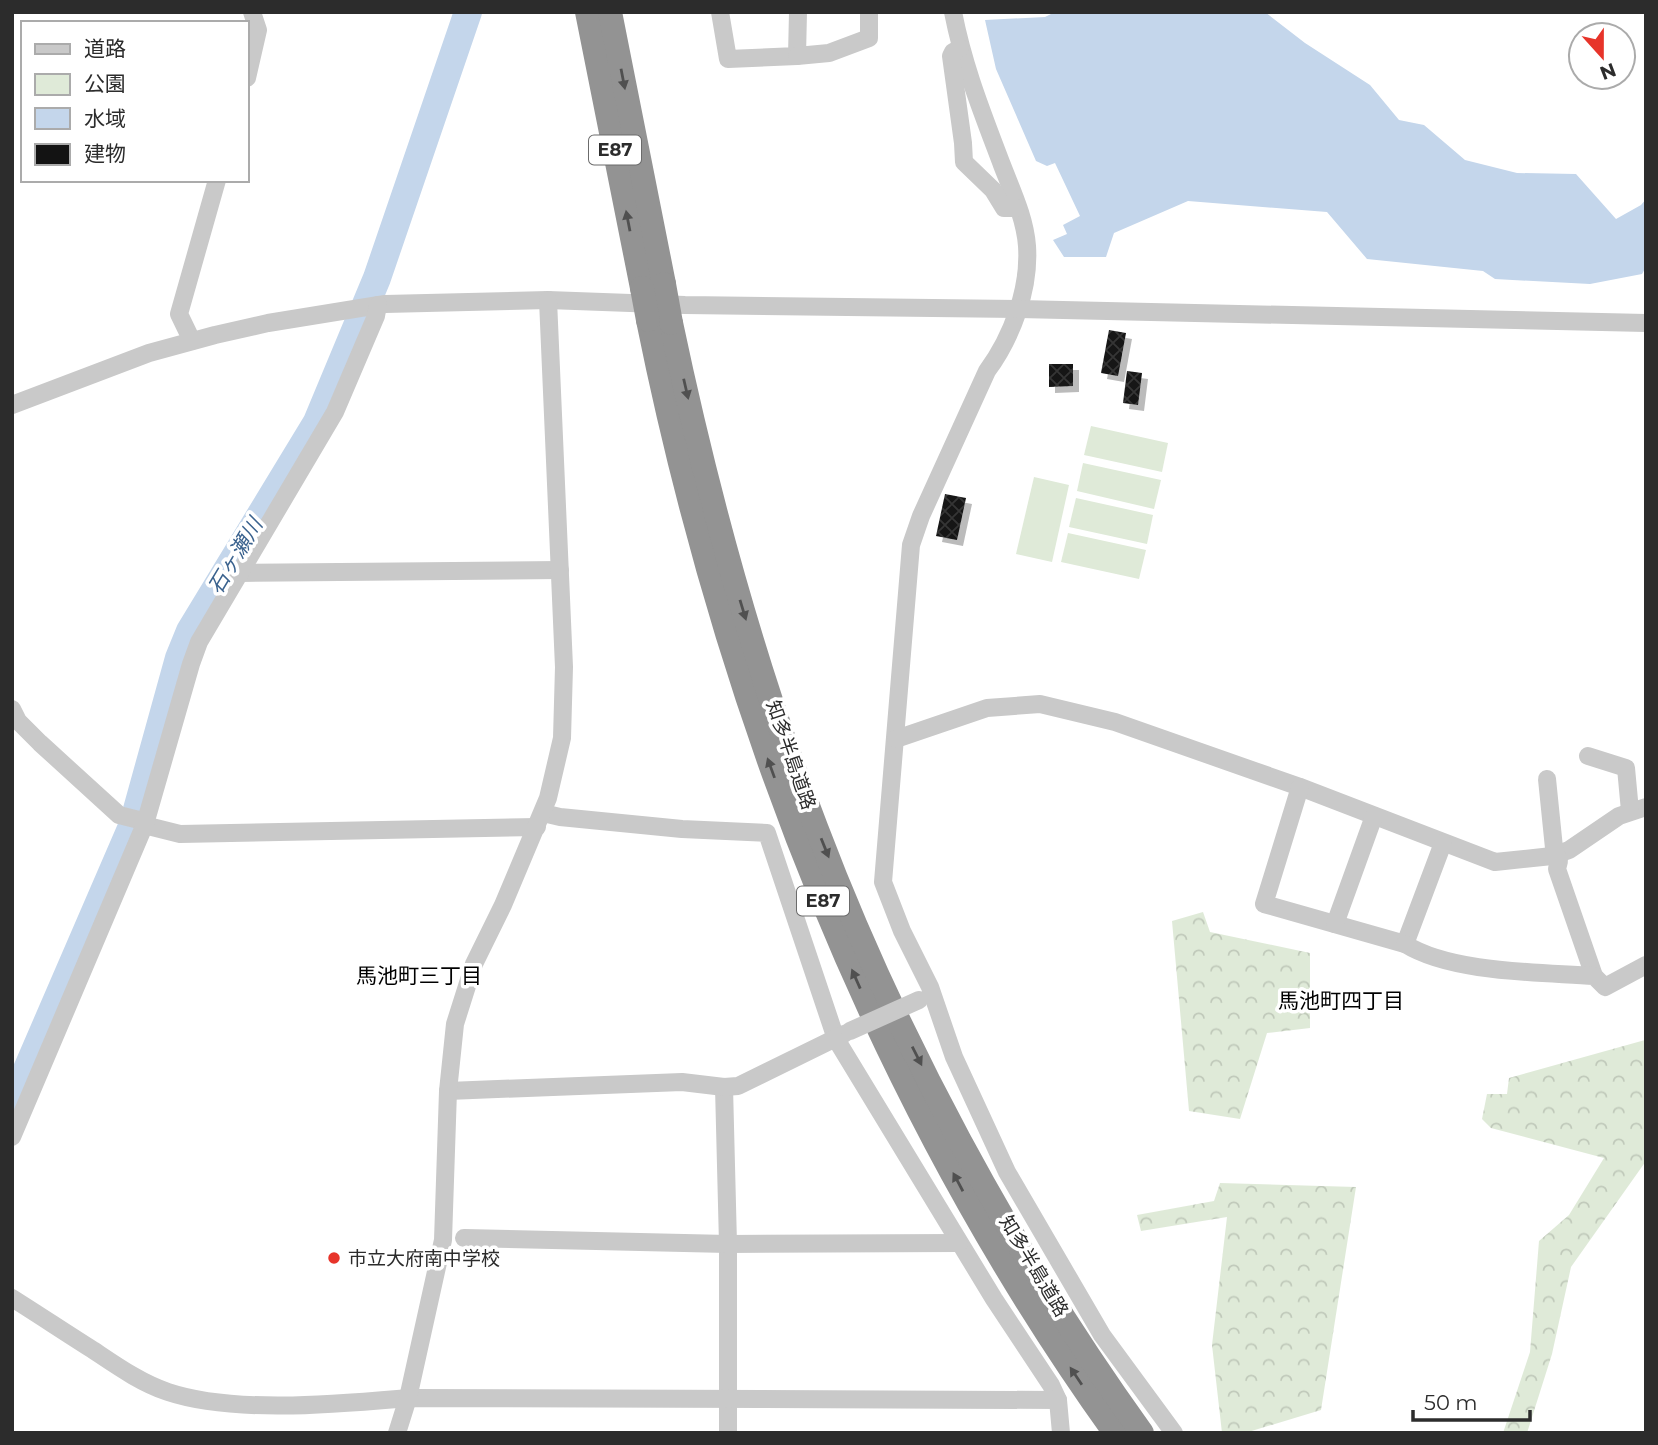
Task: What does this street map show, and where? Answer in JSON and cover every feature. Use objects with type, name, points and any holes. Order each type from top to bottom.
[{"type":"highway","name":"知多半島道路","points":[[587,12],[653,286]]},
{"type":"highway","name":"知多半島道路","points":[[610,12],[660,322],[672,430],[705,559],[744,691],[795,834],[840,944],[885,1042],[985,1231],[1045,1331],[1115,1433]]},
{"type":"highway","name":"知多半島道路","points":[[660,322],[694,427],[722,539],[765,684],[816,827],[861,936],[910,1042],[1005,1219],[1064,1317],[1142,1433]]},
{"type":"street","points":[[248,74],[258,30],[252,12]]},
{"type":"street","points":[[720,12],[728,59],[829,53],[869,38],[869,12]]},
{"type":"street","points":[[797,56],[798,12]]},
{"type":"street","points":[[953,12],[969,80],[1018,208],[1027,248],[1026,270],[1019,309],[1002,351],[987,371],[926,503],[911,545],[883,882],[924,994],[1007,1172],[1102,1335],[1174,1433]]},
{"type":"street","points":[[960,48],[951,55],[964,162],[993,190],[1004,208],[1018,208]]},
{"type":"street","points":[[192,341],[179,313],[216,182]]},
{"type":"street","points":[[12,405],[149,353],[192,341],[268,323],[378,305],[548,300],[685,305],[1019,309],[1646,323]]},
{"type":"street","points":[[397,1433],[408,1398],[443,1240],[448,1091],[455,1024],[474,964],[540,820],[558,763],[564,715],[565,667],[548,300]]},
{"type":"street","points":[[12,1137],[136,820],[200,642],[335,412],[376,316],[378,305]]},
{"type":"street","points":[[240,573],[560,570]]},
{"type":"street","points":[[896,739],[987,708],[1040,704],[1115,723],[1300,787],[1495,862],[1556,855],[1569,850],[1619,816],[1638,809],[1626,768],[1588,756]]},
{"type":"street","points":[[12,709],[18,721],[118,815],[180,834],[540,820],[560,817],[682,830],[767,833],[843,1035],[960,1243],[1058,1400],[1061,1433]]},
{"type":"street","points":[[1547,779],[1559,861],[1557,869],[1594,976],[1605,987],[1646,965]]},
{"type":"street","points":[[1300,787],[1264,904],[1405,944],[1416,951],[1455,964],[1594,976]]},
{"type":"street","points":[[1335,924],[1374,816]]},
{"type":"street","points":[[1405,944],[1443,843]]},
{"type":"street","points":[[448,1091],[682,1082],[738,1086],[924,994]]},
{"type":"street","points":[[724,1087],[728,1244],[728,1433]]},
{"type":"street","points":[[464,1238],[728,1244],[960,1243]]},
{"type":"street","points":[[12,1298],[128,1373],[167,1392],[211,1402],[274,1404],[408,1398],[1058,1400]]},
{"type":"green space","points":[[1091,426],[1168,443],[1162,472],[1084,455]]},
{"type":"green space","points":[[1083,463],[1161,480],[1154,509],[1077,491]]},
{"type":"green space","points":[[1034,477],[1069,485],[1052,562],[1016,554]]},
{"type":"green space","points":[[1076,498],[1153,515],[1147,544],[1069,527]]},
{"type":"green space","points":[[1068,533],[1146,550],[1139,579],[1061,562]]},
{"type":"green space","points":[[1203,912],[1210,932],[1310,953],[1310,1028],[1267,1033],[1240,1119],[1189,1111],[1172,921]]},
{"type":"green space","points":[[1645,1040],[1646,1161],[1571,1267],[1552,1354],[1527,1433],[1503,1433],[1530,1352],[1539,1241],[1569,1215],[1604,1158],[1491,1128],[1482,1119],[1487,1094],[1507,1094],[1509,1078]]},
{"type":"green space","points":[[1220,1183],[1356,1187],[1321,1410],[1245,1433],[1222,1433],[1212,1345],[1227,1217],[1141,1231],[1137,1215],[1214,1201]]},
{"type":"water","points":[[1055,12],[1265,12],[1305,43],[1370,85],[1399,120],[1424,125],[1465,160],[1517,173],[1576,174],[1616,219],[1641,205],[1646,199],[1646,267],[1642,274],[1590,284],[1495,279],[1483,271],[1367,259],[1327,212],[1188,201],[1114,233],[1106,257],[1064,257],[1053,240],[1067,234],[1063,225],[1080,216],[1055,163],[1047,166],[1036,161],[996,69],[985,20],[1045,17]]},
{"type":"building","points":[[1109,330],[1126,333],[1118,376],[1101,373]]},
{"type":"building","points":[[1049,364],[1073,364],[1073,386],[1049,387]]},
{"type":"building","points":[[1127,371],[1142,373],[1138,405],[1123,403]]},
{"type":"building","points":[[945,494],[966,498],[957,540],[936,536]]},
{"type":"waterway","name":"石ヶ瀬川","points":[[12,1104],[133,824],[179,658],[190,631],[317,422],[377,278],[468,12]]},
{"type":"place","name":"市立大府南中学校","points":[[334,1258]]},
{"type":"district","name":"馬池町三丁目","points":[[419,975]]},
{"type":"district","name":"馬池町四丁目","points":[[1341,1000]]}]
